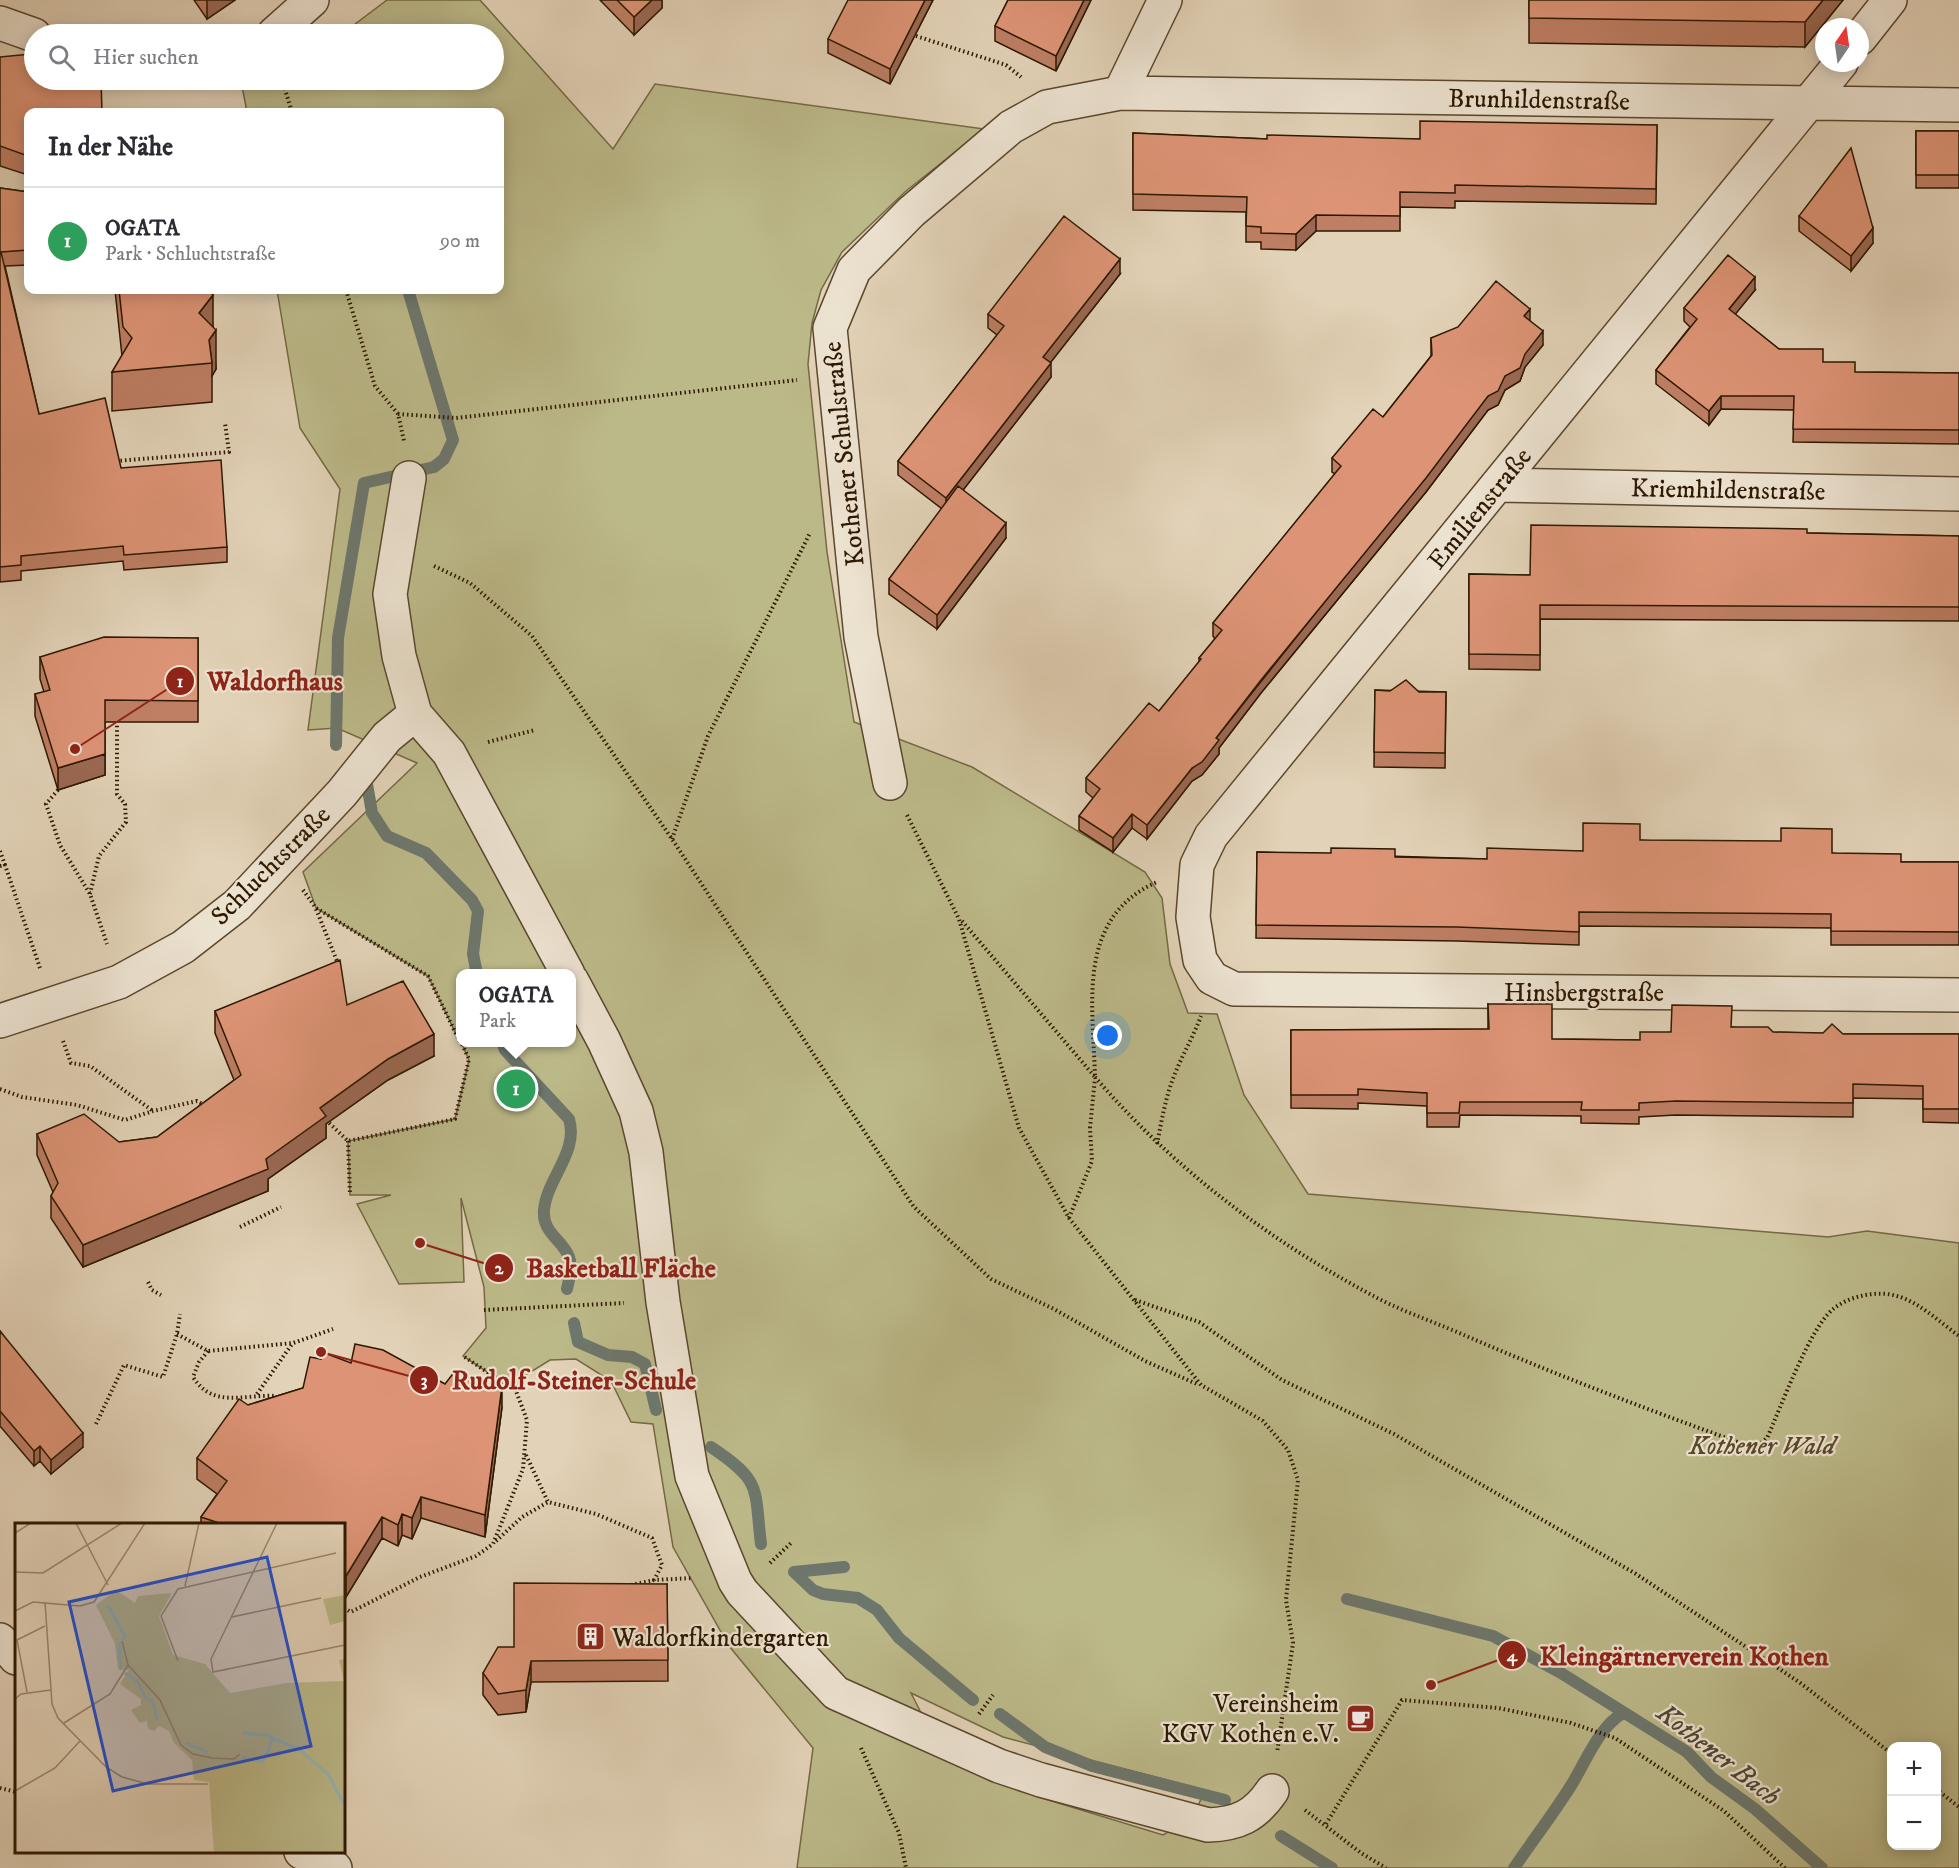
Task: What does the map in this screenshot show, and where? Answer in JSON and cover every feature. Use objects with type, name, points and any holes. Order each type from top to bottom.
[{"type":"street","points":[[285,24],[312,0]]},
{"type":"street","points":[[1120,93],[1165,0]]},
{"type":"street","points":[[1869,27],[1890,0]]},
{"type":"street","points":[[0,23],[24,31]]},
{"type":"street","name":"Emilienstraße","points":[[1212,978],[1200,960],[1192,917],[1197,865],[1211,837],[1834,72]]},
{"type":"street","name":"Brunhildenstraße","points":[[1120,93],[1959,105]]},
{"type":"street","name":"Kothener Schulstraße","points":[[890,783],[861,637],[846,463],[834,375],[831,328],[854,270],[910,212],[1011,127],[1047,107],[1120,93]]},
{"type":"street","points":[[408,464],[390,594],[399,656],[415,714],[449,753],[565,969]]},
{"type":"street","name":"Kriemhildenstraße","points":[[1497,485],[1959,494]]},
{"type":"street","name":"Schluchtstraße","points":[[0,1021],[119,982],[183,947],[237,905],[342,794],[387,737],[415,714]]},
{"type":"street","name":"Hinsbergstraße","points":[[1212,978],[1234,989],[1959,995]]},
{"type":"street","points":[[576,988],[604,1041],[636,1111],[646,1152],[663,1302],[692,1476],[735,1581],[836,1692],[999,1766],[1041,1780],[1208,1825],[1228,1824],[1248,1818],[1262,1805],[1272,1791]]},
{"type":"street","points":[[0,1640],[15,1657]]},
{"type":"street","points":[[305,1853],[335,1868]]},
{"type":"path","points":[[916,36],[1006,65],[1032,86],[1047,107]]},
{"type":"path","points":[[285,90],[291,108]]},
{"type":"path","points":[[347,294],[375,387],[398,414],[408,464]]},
{"type":"path","points":[[398,414],[456,418],[834,375]]},
{"type":"path","points":[[115,461],[229,452],[225,423]]},
{"type":"path","points":[[672,839],[708,736],[814,526]]},
{"type":"path","points":[[470,583],[532,636],[672,839],[914,1207],[991,1280],[1054,1309],[1145,1361],[1201,1385],[1263,1422],[1288,1450],[1298,1480],[1286,1600],[1293,1643],[1272,1791]]},
{"type":"path","points":[[90,894],[99,856],[126,822],[125,804],[117,794],[117,725]]},
{"type":"path","points":[[449,753],[536,730]]},
{"type":"path","points":[[890,783],[959,918],[1019,1128],[1069,1218],[1201,1385]]},
{"type":"path","points":[[58,790],[46,804],[60,845],[90,894],[119,982]]},
{"type":"path","points":[[0,851],[71,1063],[90,1066],[153,1111]]},
{"type":"path","points":[[281,860],[316,908],[337,961]]},
{"type":"path","points":[[1069,1218],[1092,1161],[1090,1128],[1095,1077],[1095,958],[1108,920],[1138,891],[1197,865]]},
{"type":"path","points":[[316,908],[428,976],[456,1034]]},
{"type":"path","points":[[959,918],[1128,1115],[1157,1144],[1252,1222],[1369,1294],[1570,1381],[1743,1444],[1758,1446],[1767,1438],[1808,1347],[1831,1311],[1853,1298],[1875,1294],[1898,1296],[1959,1336]]},
{"type":"path","points":[[1157,1144],[1164,1108],[1176,1071],[1192,1043],[1212,978]]},
{"type":"path","points":[[348,1141],[455,1119],[469,1059],[463,1047]]},
{"type":"path","points":[[0,1089],[22,1097],[77,1106],[125,1120],[197,1101],[207,1108]]},
{"type":"path","points":[[325,1120],[348,1141],[350,1195]]},
{"type":"path","points":[[240,1227],[281,1207]]},
{"type":"path","points":[[148,1282],[152,1290],[161,1295]]},
{"type":"path","points":[[1134,1300],[1199,1322],[1282,1380],[1395,1434],[1636,1574],[1799,1682],[1887,1750]]},
{"type":"path","points":[[484,1310],[663,1302]]},
{"type":"path","points":[[96,1424],[124,1365],[163,1377],[177,1334],[180,1314]]},
{"type":"path","points":[[177,1334],[208,1352],[293,1343],[333,1329]]},
{"type":"path","points":[[257,1395],[293,1343]]},
{"type":"path","points":[[208,1352],[199,1362],[193,1377],[201,1390],[218,1397],[240,1399],[257,1395],[275,1396],[276,1406]]},
{"type":"path","points":[[463,1356],[516,1391],[527,1420],[526,1455],[523,1469],[493,1544]]},
{"type":"path","points":[[526,1455],[548,1502]]},
{"type":"path","points":[[345,1609],[351,1612],[420,1577],[476,1556],[493,1544],[522,1517],[548,1502],[596,1514],[652,1538],[662,1565],[654,1580]]},
{"type":"path","points":[[629,1585],[654,1580],[697,1578],[735,1581]]},
{"type":"path","points":[[1386,1868],[1361,1853],[1326,1824],[1402,1700],[1498,1708],[1592,1729],[1615,1738],[1724,1811],[1785,1868]]},
{"type":"path","points":[[861,1747],[899,1833],[906,1868]]},
{"type":"path","points":[[0,1788],[15,1792]]},
{"type":"path","points":[[1941,1793],[1959,1807]]},
{"type":"green space","points":[[387,0],[480,0],[501,24],[355,24]]},
{"type":"green space","name":"Kothener Wald","points":[[504,27],[613,149],[655,84],[984,129],[906,191],[842,252],[821,290],[812,323],[808,364],[827,552],[854,722],[972,767],[1145,872],[1162,898],[1170,964],[1188,1013],[1217,1014],[1244,1095],[1308,1194],[1828,1237],[1867,1231],[1959,1243],[1959,1868],[797,1868],[813,1748],[729,1646],[673,1547],[653,1424],[631,1422],[611,1381],[576,1359],[550,1360],[524,1376],[516,1391],[463,1356],[486,1328],[484,1287],[461,1198],[464,1282],[399,1284],[357,1204],[391,1195],[350,1195],[348,1141],[455,1119],[469,1060],[463,1047],[576,1047],[576,969],[456,969],[456,1034],[428,976],[316,908],[303,872],[417,763],[337,728],[308,730],[340,489],[300,428],[278,294],[504,294],[504,108],[246,108],[243,90],[504,90]],"holes":[[[911,1693],[1003,1737],[1205,1790],[1193,1817],[1163,1835],[1042,1798],[943,1756]]]},
{"type":"building","points":[[617,0],[652,0],[634,17]]},
{"type":"building","points":[[848,0],[925,0],[890,69],[828,39]]},
{"type":"building","points":[[1008,0],[1084,0],[1056,56],[995,26]]},
{"type":"building","points":[[1529,0],[1823,0],[1805,22],[1529,18]]},
{"type":"building","points":[[24,55],[24,90],[101,90],[102,108],[24,108],[24,155],[0,146],[0,57]]},
{"type":"building","points":[[1420,121],[1657,125],[1656,189],[1455,185],[1455,193],[1400,192],[1400,216],[1316,215],[1296,234],[1261,233],[1261,227],[1246,226],[1247,197],[1133,194],[1133,133],[1267,139],[1267,135],[1420,139]]},
{"type":"building","points":[[1916,131],[1959,131],[1959,175],[1916,175]]},
{"type":"building","points":[[1851,148],[1873,228],[1851,256],[1799,216]]},
{"type":"building","points":[[0,188],[24,191],[24,250],[1,252],[39,414],[105,398],[121,468],[221,460],[227,547],[124,555],[123,546],[21,556],[21,565],[0,567]]},
{"type":"building","points":[[1064,216],[1120,259],[1043,357],[1051,363],[946,498],[898,461],[1004,326],[988,314]]},
{"type":"building","points":[[1728,255],[1755,277],[1729,309],[1779,349],[1823,349],[1823,362],[1855,362],[1855,372],[1959,373],[1959,430],[1793,429],[1794,396],[1721,396],[1709,411],[1656,370],[1697,319],[1684,308]]},
{"type":"building","points":[[1496,281],[1530,309],[1524,316],[1543,331],[1525,354],[1520,368],[1505,376],[1498,391],[1488,396],[1426,478],[1261,680],[1216,738],[1219,740],[1202,762],[1192,768],[1147,825],[1132,814],[1113,838],[1079,816],[1100,789],[1086,778],[1149,703],[1159,711],[1201,659],[1199,658],[1222,630],[1213,623],[1341,466],[1332,458],[1373,409],[1383,417],[1432,355],[1431,338],[1458,327]]},
{"type":"building","points":[[119,294],[212,294],[199,313],[216,330],[209,340],[212,363],[112,372],[132,338],[123,327]]},
{"type":"building","points":[[958,486],[1006,523],[937,615],[889,579]]},
{"type":"building","points":[[1531,525],[1807,529],[1807,533],[1959,536],[1959,607],[1540,605],[1540,655],[1469,654],[1469,574],[1530,575]]},
{"type":"building","points":[[104,637],[198,638],[198,701],[105,700],[105,754],[58,768],[35,694],[50,690],[40,657]]},
{"type":"building","points":[[1406,680],[1419,692],[1446,692],[1445,753],[1374,752],[1375,690],[1390,691]]},
{"type":"building","points":[[1583,823],[1640,824],[1640,840],[1781,841],[1781,828],[1832,829],[1832,853],[1901,854],[1901,862],[1959,862],[1959,932],[1831,931],[1831,914],[1579,912],[1579,932],[1457,927],[1256,925],[1257,852],[1331,853],[1331,848],[1395,849],[1395,857],[1487,859],[1487,848],[1583,851]]},
{"type":"building","points":[[340,960],[347,1005],[403,981],[434,1034],[388,1059],[320,1108],[326,1116],[266,1159],[268,1169],[83,1245],[51,1196],[58,1183],[37,1134],[84,1114],[119,1142],[157,1137],[241,1075],[215,1011]]},
{"type":"building","points":[[1488,1004],[1552,1004],[1552,1039],[1640,1040],[1640,1032],[1671,1032],[1672,1005],[1732,1006],[1731,1027],[1768,1027],[1773,1032],[1823,1033],[1832,1024],[1843,1034],[1959,1034],[1959,1109],[1923,1109],[1923,1086],[1853,1084],[1853,1103],[1676,1101],[1639,1103],[1639,1110],[1581,1110],[1582,1102],[1460,1102],[1459,1113],[1427,1113],[1427,1093],[1358,1089],[1358,1095],[1291,1095],[1291,1030],[1489,1029]]},
{"type":"building","points":[[0,1331],[83,1433],[51,1460],[40,1446],[34,1451],[0,1411]]},
{"type":"building","points":[[355,1344],[383,1350],[445,1384],[455,1371],[502,1386],[485,1515],[421,1497],[412,1518],[402,1514],[398,1525],[382,1517],[346,1576],[345,1523],[219,1523],[201,1517],[227,1481],[197,1458],[239,1399],[248,1405],[303,1388],[310,1357],[321,1359],[322,1352],[351,1363]]},
{"type":"building","name":"Waldorfkindergarten","points":[[514,1583],[667,1584],[668,1660],[531,1661],[526,1690],[498,1694],[483,1673],[498,1647],[514,1647]]},
{"type":"waterway","points":[[336,745],[338,638],[364,483],[434,467],[444,459],[453,440],[409,294]]},
{"type":"waterway","points":[[367,784],[372,813],[387,836],[426,853],[472,900],[478,911],[473,954],[476,969]]},
{"type":"waterway","points":[[504,1047],[569,1119],[570,1143],[546,1198],[544,1210],[546,1225],[566,1251],[570,1261],[567,1289]]},
{"type":"waterway","points":[[574,1323],[578,1342],[608,1355],[632,1357],[645,1364],[656,1410]]},
{"type":"waterway","points":[[711,1447],[740,1469],[753,1487],[761,1544]]},
{"type":"waterway","name":"Kothener Bach","points":[[794,1572],[844,1567]]},
{"type":"waterway","points":[[794,1572],[813,1590],[823,1594],[858,1598],[877,1610],[899,1638],[973,1700]]},
{"type":"waterway","name":"Kothener Bach","points":[[1347,1599],[1493,1636],[1561,1673],[1687,1752],[1711,1777],[1755,1809],[1822,1868]]},
{"type":"waterway","points":[[1514,1868],[1565,1795],[1600,1736],[1614,1719],[1623,1713]]},
{"type":"waterway","points":[[1000,1714],[1045,1747],[1092,1766],[1225,1800]]},
{"type":"waterway","points":[[1281,1836],[1332,1868]]},
{"type":"place","name":"Waldorfhaus","points":[[75,749]]},
{"type":"place","name":"OGATA","points":[[516,1089]]},
{"type":"place","name":"Basketball Fläche","points":[[420,1243]]},
{"type":"place","name":"Rudolf-Steiner-Schule","points":[[321,1352]]},
{"type":"place","name":"Waldorfkindergarten","points":[[591,1637]]},
{"type":"place","name":"Kleingärtnerverein Kothen","points":[[1431,1685]]},
{"type":"place","name":"Vereinsheim KGV Kothen e.V.","points":[[1360,1718]]}]
